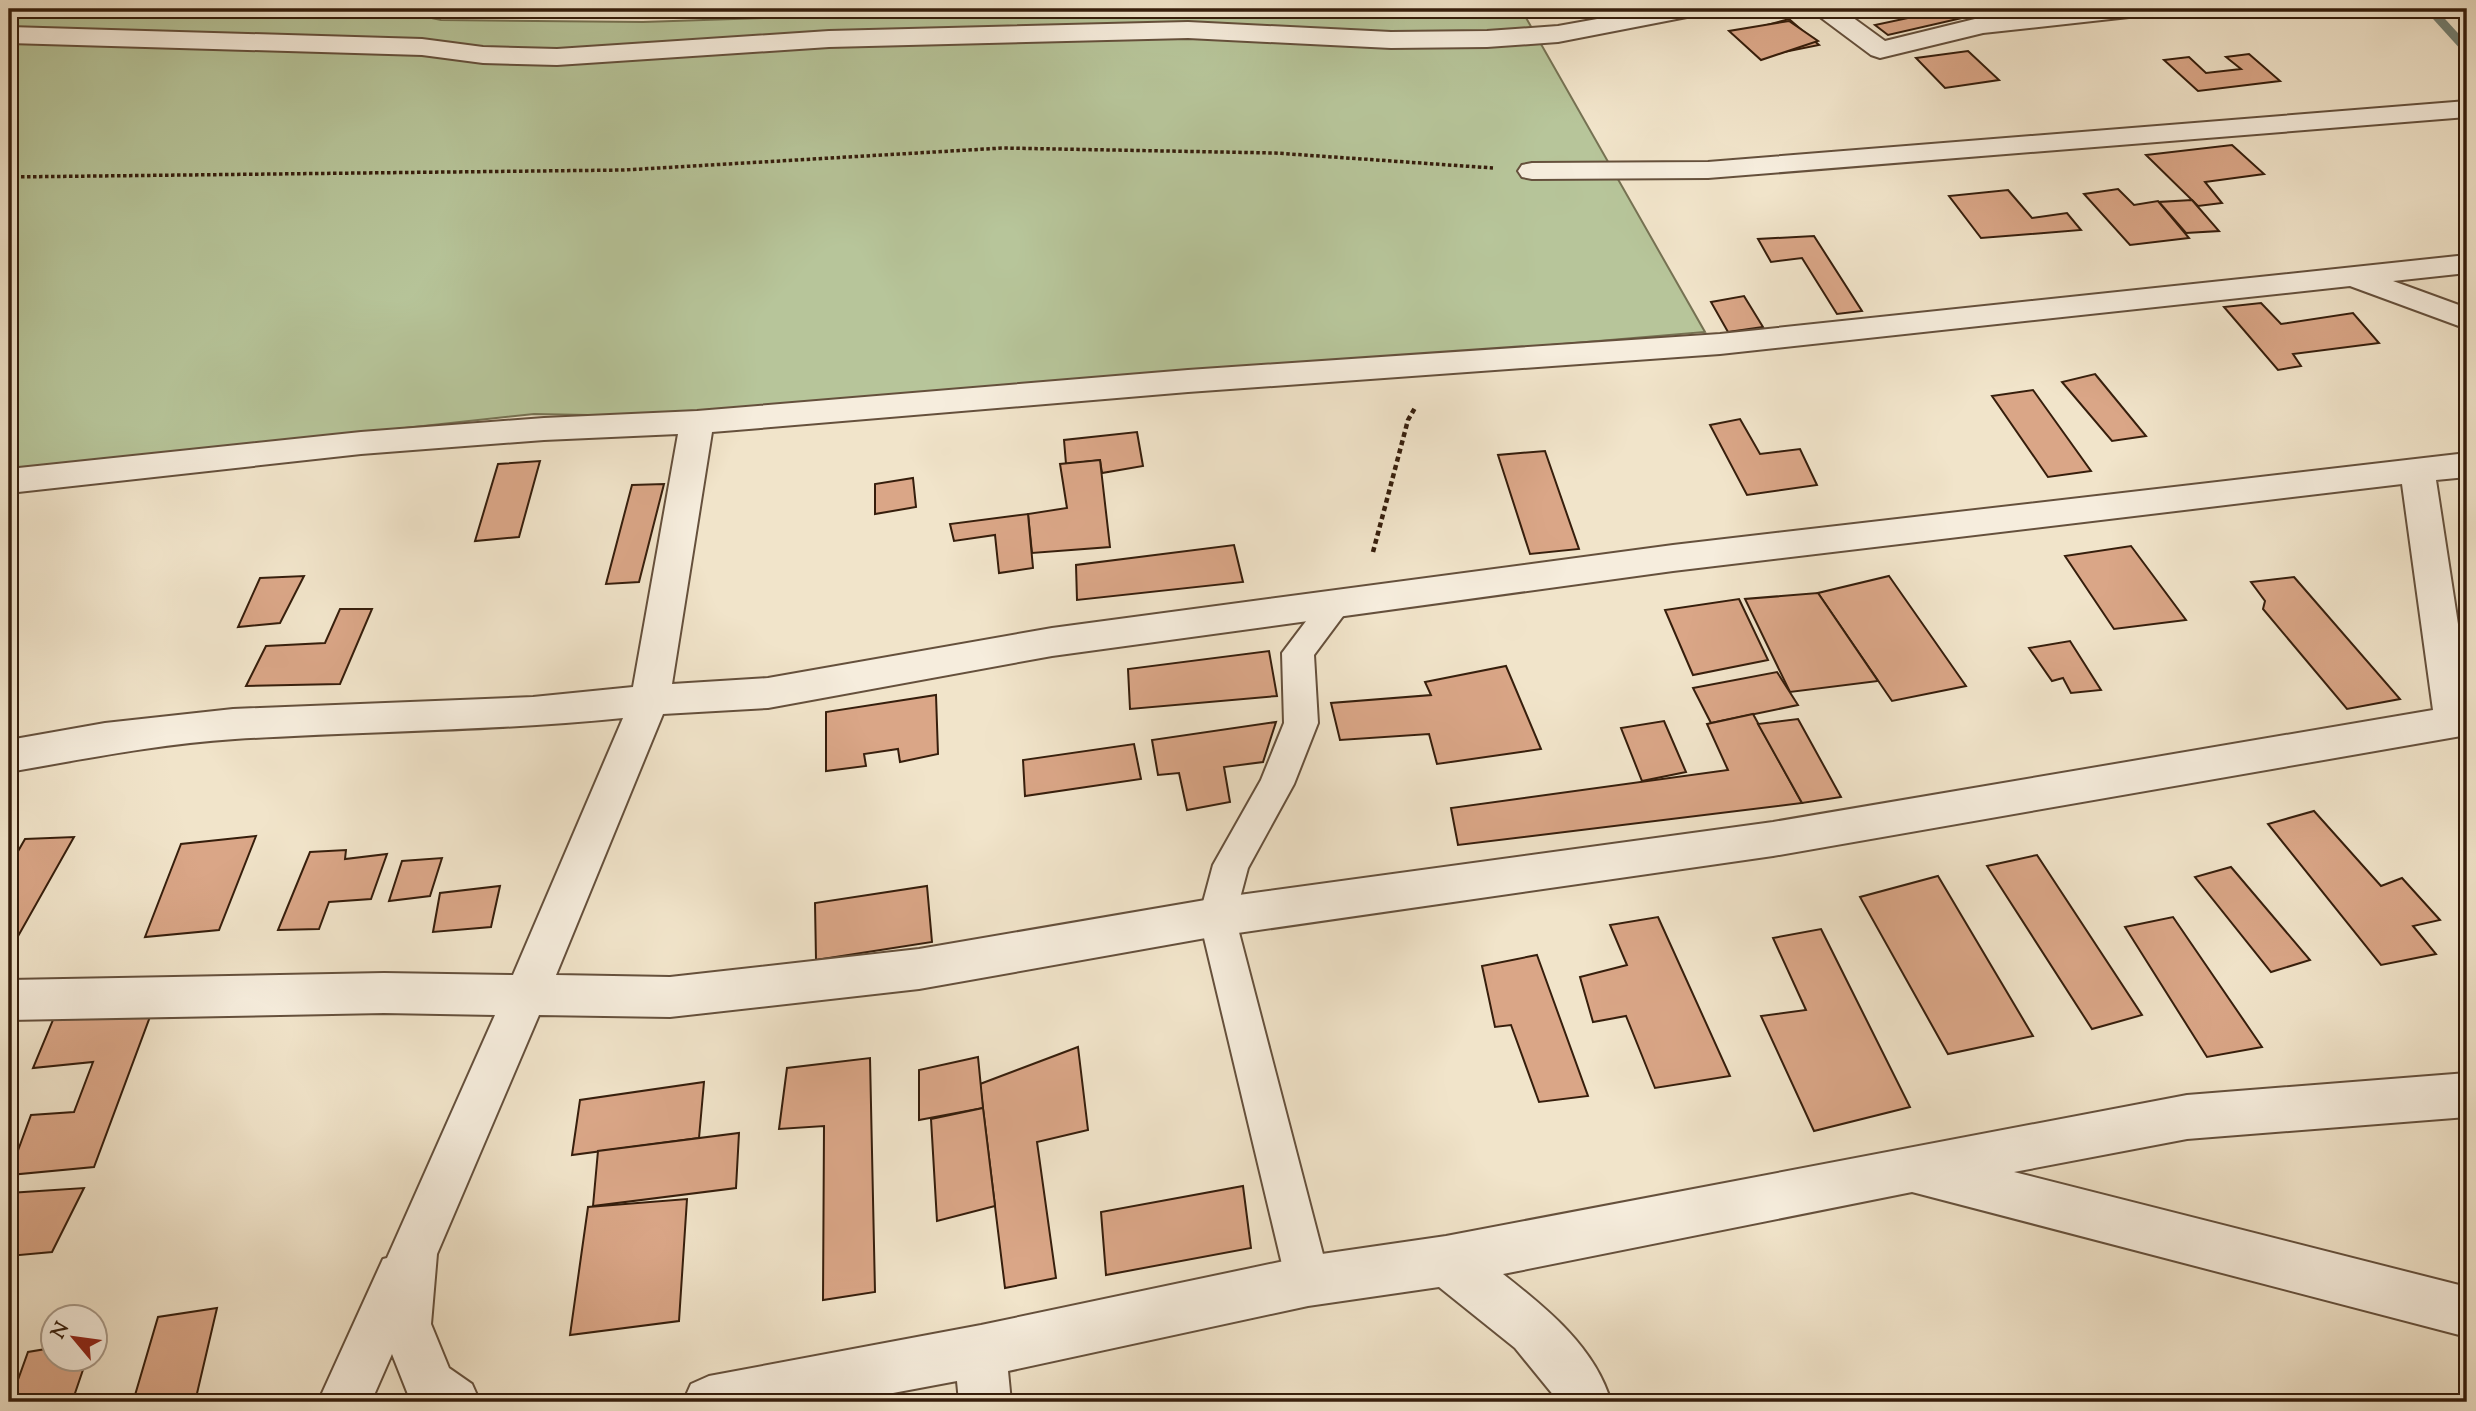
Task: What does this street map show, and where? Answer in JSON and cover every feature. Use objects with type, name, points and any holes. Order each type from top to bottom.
[{"type":"street","points":[[9,35],[422,47],[483,55],[557,57],[829,39],[1188,30],[1391,40],[1487,39],[1559,34],[1692,9]]},
{"type":"street","points":[[1825,9],[1880,50],[1983,24],[2138,9]]},
{"type":"street","points":[[1532,171],[1708,170],[2467,109]]},
{"type":"street","points":[[9,481],[361,443],[544,429],[697,422],[1439,363],[1720,344],[2467,264]]},
{"type":"street","points":[[2355,278],[2467,319]]},
{"type":"street","points":[[344,1402],[526,995],[650,700],[697,422]]},
{"type":"street","points":[[9,756],[105,739],[233,724],[533,712],[650,700],[768,693],[1052,642],[1673,558],[2467,464]]},
{"type":"street","points":[[9,1000],[384,993],[684,996],[919,969],[1217,917],[1773,839],[2460,721],[2417,470]]},
{"type":"street","points":[[709,1402],[981,1351],[1308,1281],[1447,1261],[2187,1117],[2467,1095]]},
{"type":"street","points":[[1909,1169],[2467,1312]]},
{"type":"street","points":[[412,1253],[406,1324],[430,1386],[454,1402]]},
{"type":"street","points":[[1447,1261],[1533,1330],[1581,1389],[1585,1402]]},
{"type":"street","points":[[981,1351],[985,1402]]},
{"type":"lane","points":[[1308,1281],[1217,917],[1231,865],[1276,784],[1301,723],[1298,653],[1336,604]]},
{"type":"path","points":[[9,177],[624,170],[1003,148],[1275,153],[1532,171]]},
{"type":"path","points":[[1336,604],[1372,556],[1408,420],[1439,363]]},
{"type":"green space","points":[[9,9],[389,9],[441,20],[643,22],[1042,9],[1521,9],[1705,332],[695,417],[534,414],[9,471]]},
{"type":"building","points":[[1950,9],[2024,9],[1962,18]]},
{"type":"building","points":[[1950,9],[1962,18],[1888,35],[1875,25]]},
{"type":"building","points":[[1789,19],[1819,45],[1764,56],[1733,34]]},
{"type":"building","points":[[1789,21],[1818,41],[1761,60],[1729,31]]},
{"type":"building","points":[[1968,51],[1999,80],[1945,88],[1916,58]]},
{"type":"building","points":[[2249,54],[2280,81],[2198,91],[2164,60],[2189,57],[2206,73],[2241,69],[2226,57]]},
{"type":"building","points":[[2232,145],[2264,174],[2205,182],[2222,203],[2198,206],[2146,155]]},
{"type":"building","points":[[2118,189],[2134,205],[2158,201],[2189,238],[2130,245],[2084,194]]},
{"type":"building","points":[[2008,190],[2032,218],[2067,213],[2081,230],[1981,238],[1949,196]]},
{"type":"building","points":[[2192,200],[2219,231],[2186,233],[2159,202]]},
{"type":"building","points":[[1814,236],[1862,311],[1837,314],[1802,258],[1771,262],[1758,239]]},
{"type":"building","points":[[1744,296],[1763,327],[1728,332],[1711,302]]},
{"type":"building","points":[[2261,303],[2281,324],[2353,313],[2379,343],[2293,354],[2301,366],[2278,370],[2224,307]]},
{"type":"building","points":[[2095,374],[2146,436],[2112,441],[2062,382]]},
{"type":"building","points":[[2033,390],[2091,471],[2048,477],[1992,396]]},
{"type":"building","points":[[1740,419],[1760,454],[1800,449],[1817,485],[1747,495],[1710,425]]},
{"type":"building","points":[[1137,432],[1143,466],[1102,473],[1100,460],[1066,464],[1064,440]]},
{"type":"building","points":[[1545,451],[1579,549],[1530,554],[1498,455]]},
{"type":"building","points":[[1100,460],[1110,547],[1032,553],[1028,514],[1067,508],[1060,464]]},
{"type":"building","points":[[540,461],[519,537],[475,541],[498,464]]},
{"type":"building","points":[[913,478],[916,507],[875,514],[875,484]]},
{"type":"building","points":[[664,484],[639,582],[606,584],[632,485]]},
{"type":"building","points":[[1028,514],[1033,568],[999,573],[995,535],[954,541],[950,524]]},
{"type":"building","points":[[1234,545],[1243,582],[1077,600],[1076,565]]},
{"type":"building","points":[[2131,546],[2186,620],[2114,629],[2065,556]]},
{"type":"building","points":[[304,576],[280,623],[238,627],[260,578]]},
{"type":"building","points":[[1889,576],[1966,686],[1892,701],[1818,593]]},
{"type":"building","points":[[2294,577],[2400,699],[2347,709],[2263,609],[2265,601],[2251,582]]},
{"type":"building","points":[[1818,593],[1878,681],[1790,692],[1745,599]]},
{"type":"building","points":[[1739,599],[1768,660],[1693,675],[1665,610]]},
{"type":"building","points":[[340,609],[372,609],[340,684],[246,686],[266,646],[325,643]]},
{"type":"building","points":[[2070,641],[2101,690],[2071,693],[2063,678],[2052,681],[2029,648]]},
{"type":"building","points":[[1269,651],[1277,696],[1130,709],[1128,669]]},
{"type":"building","points":[[1506,666],[1541,749],[1437,764],[1429,734],[1340,740],[1331,703],[1431,695],[1425,682]]},
{"type":"building","points":[[1777,672],[1798,705],[1711,723],[1693,688]]},
{"type":"building","points":[[936,695],[938,754],[900,762],[898,749],[864,754],[866,766],[826,771],[826,712]]},
{"type":"building","points":[[1753,714],[1802,803],[1458,845],[1451,808],[1728,770],[1707,724]]},
{"type":"building","points":[[1798,719],[1841,797],[1802,803],[1758,724]]},
{"type":"building","points":[[1664,721],[1686,772],[1642,781],[1621,728]]},
{"type":"building","points":[[1276,722],[1263,762],[1224,767],[1230,802],[1187,810],[1179,773],[1158,775],[1152,740]]},
{"type":"building","points":[[1134,744],[1141,779],[1025,796],[1023,760]]},
{"type":"building","points":[[2314,811],[2381,886],[2402,878],[2440,920],[2413,926],[2436,954],[2381,965],[2268,824]]},
{"type":"building","points":[[256,836],[219,930],[145,937],[181,844]]},
{"type":"building","points":[[74,837],[17,938],[9,938],[9,867],[25,839]]},
{"type":"building","points":[[346,850],[345,859],[387,854],[371,899],[329,902],[319,929],[278,930],[310,852]]},
{"type":"building","points":[[2037,855],[2142,1015],[2092,1029],[1987,866]]},
{"type":"building","points":[[442,858],[430,896],[389,901],[402,861]]},
{"type":"building","points":[[2231,867],[2310,960],[2271,972],[2195,877]]},
{"type":"building","points":[[1938,876],[2033,1036],[1948,1054],[1860,897]]},
{"type":"building","points":[[500,886],[491,927],[433,932],[440,893]]},
{"type":"building","points":[[927,886],[932,942],[816,960],[815,903]]},
{"type":"building","points":[[1658,917],[1730,1076],[1655,1088],[1626,1016],[1593,1022],[1580,977],[1627,965],[1610,925]]},
{"type":"building","points":[[2173,917],[2262,1047],[2207,1057],[2125,927]]},
{"type":"building","points":[[1821,929],[1910,1107],[1814,1131],[1761,1016],[1806,1010],[1773,938]]},
{"type":"building","points":[[1537,955],[1588,1096],[1539,1102],[1511,1025],[1495,1027],[1482,966]]},
{"type":"building","points":[[154,1006],[94,1167],[9,1175],[31,1115],[74,1112],[93,1062],[33,1068],[55,1015]]},
{"type":"building","points":[[1078,1047],[1088,1130],[1037,1142],[1056,1278],[1005,1288],[980,1084]]},
{"type":"building","points":[[978,1057],[983,1108],[919,1120],[919,1070]]},
{"type":"building","points":[[870,1058],[875,1292],[823,1300],[824,1126],[779,1129],[787,1068]]},
{"type":"building","points":[[704,1082],[699,1138],[572,1155],[580,1100]]},
{"type":"building","points":[[983,1108],[995,1206],[937,1221],[931,1119]]},
{"type":"building","points":[[739,1133],[736,1188],[593,1206],[598,1151]]},
{"type":"building","points":[[1243,1186],[1251,1248],[1106,1275],[1101,1212]]},
{"type":"building","points":[[84,1188],[52,1252],[9,1256],[9,1193]]},
{"type":"building","points":[[687,1199],[679,1321],[570,1335],[588,1207]]},
{"type":"building","points":[[217,1308],[195,1402],[133,1402],[158,1317]]},
{"type":"building","points":[[38,1350],[38,1372],[82,1372],[72,1402],[10,1402],[28,1352]]},
{"type":"waterway","points":[[2430,9],[2467,50]]}]
